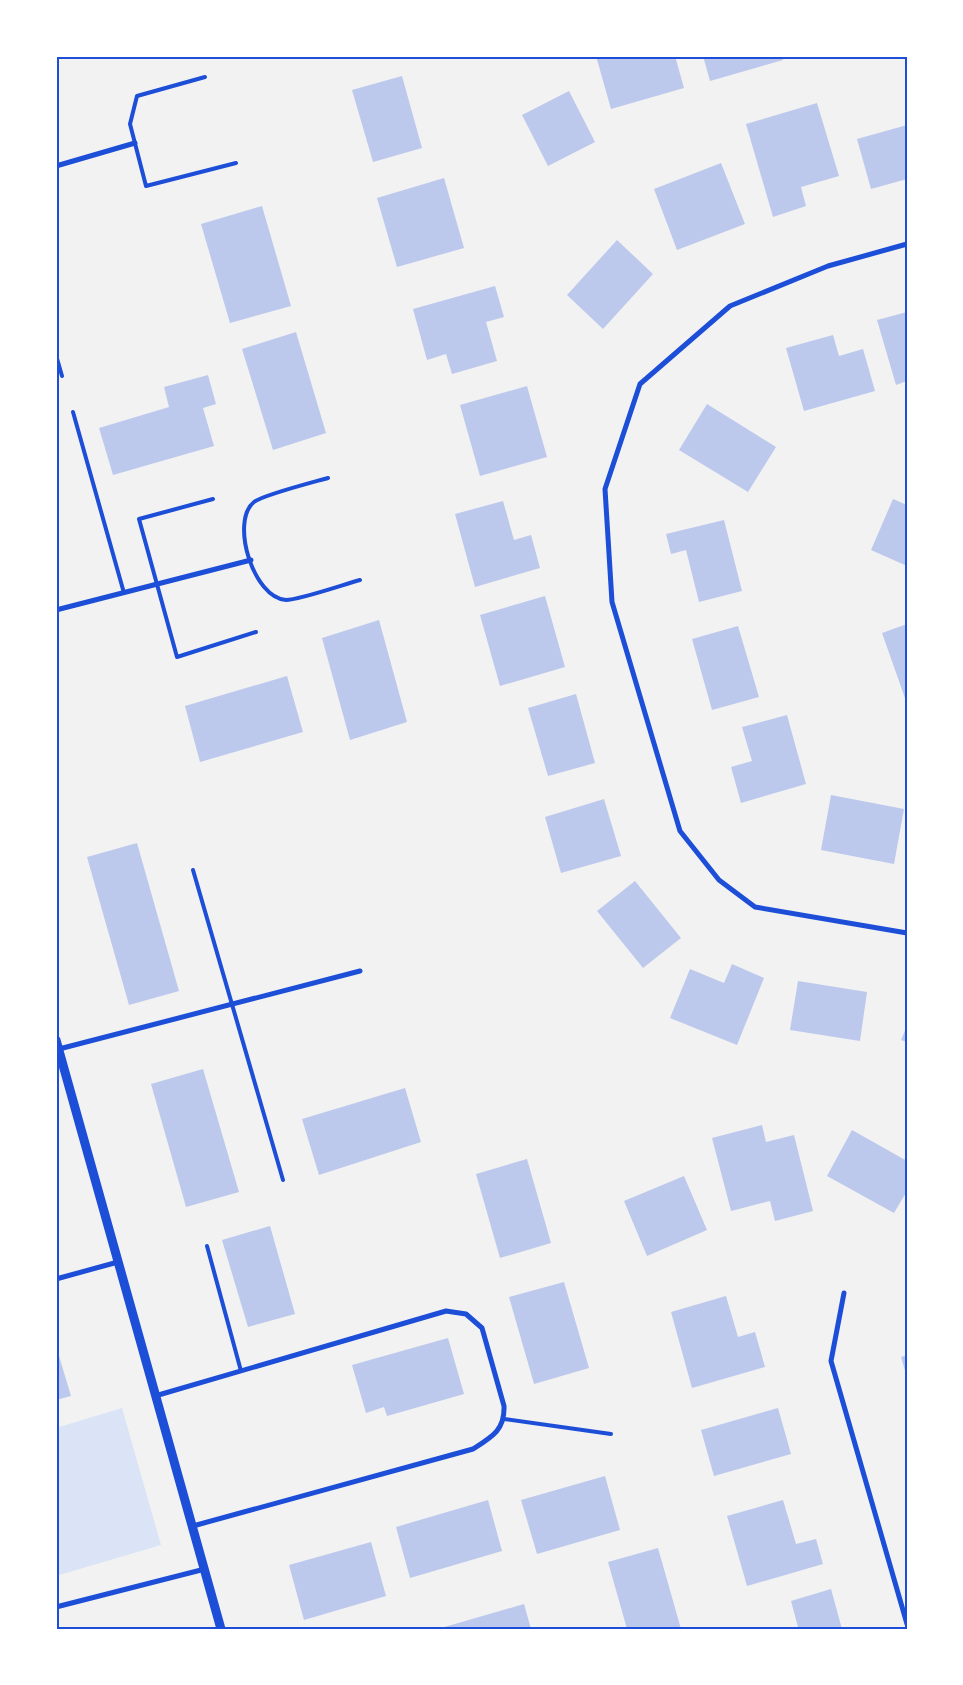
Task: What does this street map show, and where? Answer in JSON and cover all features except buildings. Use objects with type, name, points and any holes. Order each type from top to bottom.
[{"type":"street","points":[[56,166],[135,143]]},
{"type":"street","points":[[907,244],[828,266],[730,306],[640,384],[605,489],[612,602],[680,831],[719,880],[755,907],[907,933]]},
{"type":"street","points":[[56,610],[251,560]]},
{"type":"street","points":[[221,1629],[58,1045],[232,1005],[360,972]]},
{"type":"street","points":[[56,1279],[118,1262]]},
{"type":"street","points":[[844,1293],[831,1361],[907,1624]]},
{"type":"street","points":[[155,1396],[446,1311],[466,1314],[482,1328],[504,1406],[504,1419],[493,1437],[473,1448],[193,1526]]},
{"type":"street","points":[[56,1607],[205,1569]]},
{"type":"lane","points":[[205,76],[137,96],[130,124],[146,186],[236,163]]},
{"type":"lane","points":[[56,355],[62,376]]},
{"type":"lane","points":[[73,412],[124,593]]},
{"type":"lane","points":[[328,478],[255,501],[246,513],[244,533],[256,578],[262,587],[274,596],[286,600],[360,580]]},
{"type":"lane","points":[[213,499],[139,519],[177,657],[256,632]]},
{"type":"lane","points":[[193,870],[282,1180]]},
{"type":"lane","points":[[207,1246],[241,1371]]},
{"type":"lane","points":[[504,1419],[611,1434]]},
{"type":"shaded area","points":[[122,1408],[161,1545],[56,1576],[56,1428]]}]
